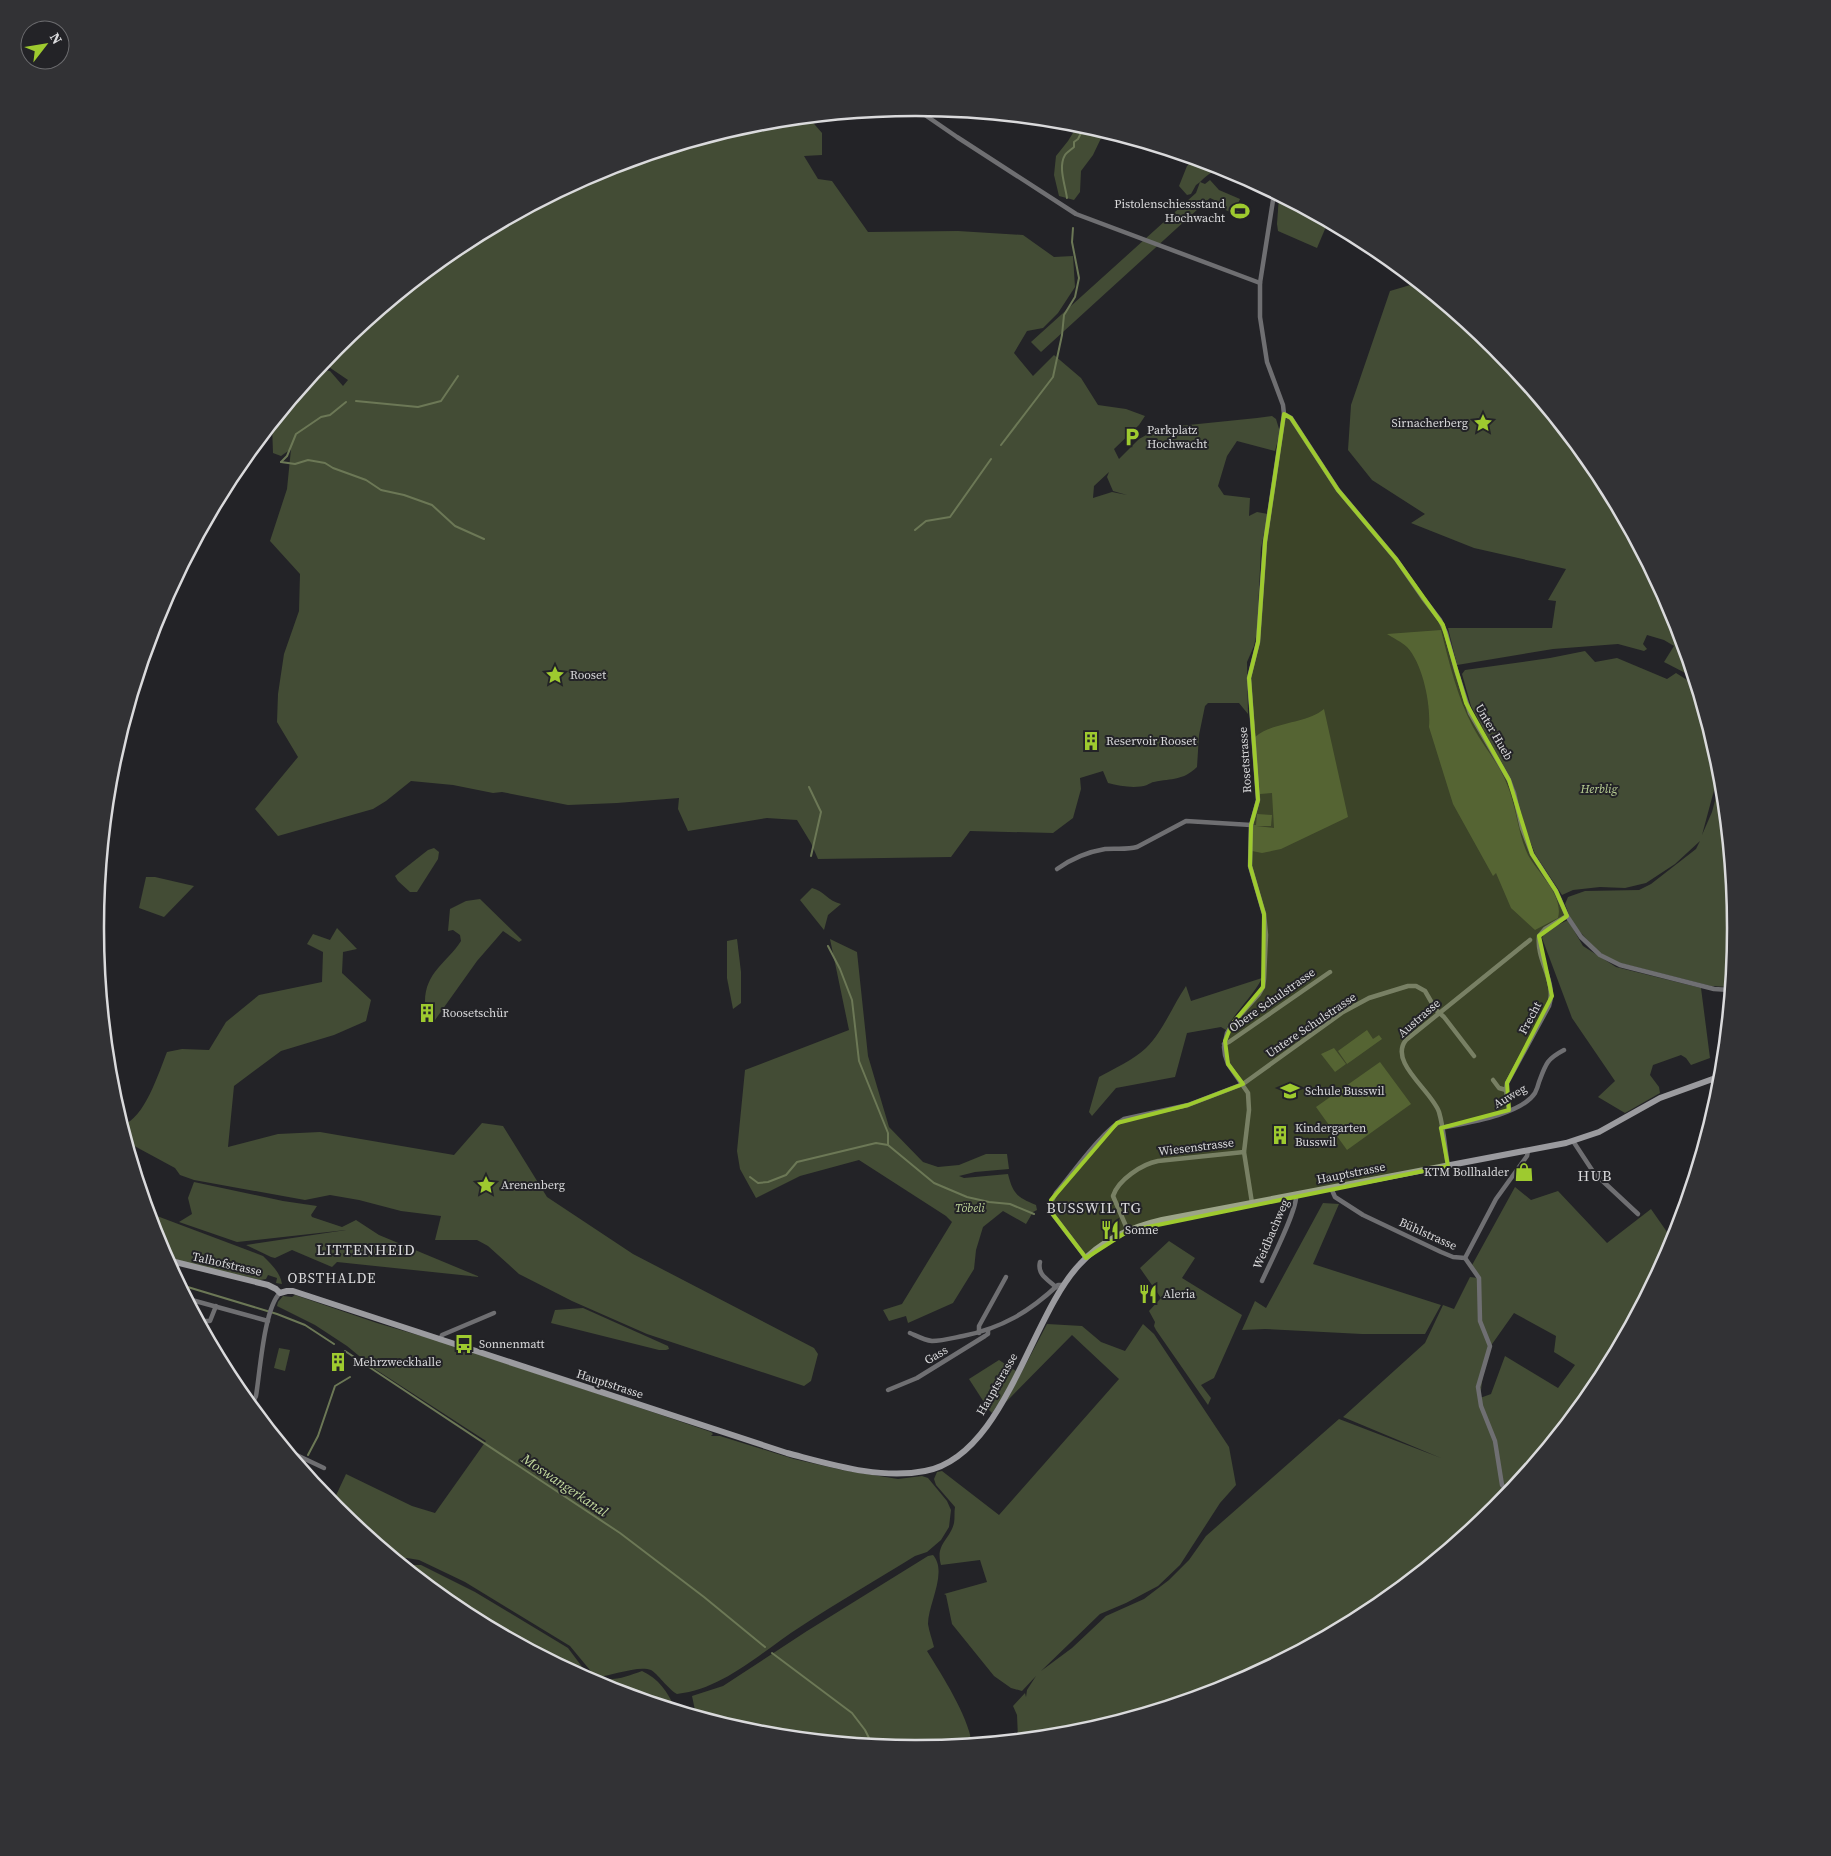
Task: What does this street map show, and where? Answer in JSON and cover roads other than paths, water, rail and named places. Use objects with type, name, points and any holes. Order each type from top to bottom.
[{"type":"street","points":[[926,116],[1076,214],[1260,283]]},
{"type":"street","points":[[1273,199],[1260,283],[1260,318],[1266,362],[1283,405],[1284,414]]},
{"type":"street","name":"Rosetstrasse","points":[[1224,1044],[1232,1024],[1258,994],[1264,979],[1265,928],[1262,903],[1250,866],[1251,825],[1258,800],[1249,678],[1258,642],[1265,542],[1284,414]]},
{"type":"street","name":"Unter Hueb","points":[[1284,414],[1291,418],[1338,490],[1401,564],[1422,598],[1443,625],[1468,708],[1509,780],[1522,828],[1532,854],[1556,891],[1567,916],[1578,933],[1600,954],[1620,966],[1714,989],[1725,990]]},
{"type":"street","points":[[1057,869],[1072,858],[1105,849],[1137,847],[1186,821],[1251,825]]},
{"type":"street","name":"Frecht","points":[[1506,1090],[1510,1077],[1551,1000],[1550,985],[1540,950],[1539,936],[1545,929],[1567,916]]},
{"type":"street","name":"Austrasse","points":[[1448,1166],[1438,1111],[1402,1060],[1401,1049],[1406,1040],[1530,940]]},
{"type":"street","name":"Obere Schulstrasse","points":[[1224,1044],[1230,1042],[1330,972]]},
{"type":"street","name":"Untere Schulstrasse","points":[[1086,1258],[1051,1212],[1050,1204],[1056,1193],[1110,1129],[1124,1119],[1188,1105],[1243,1084],[1343,1012],[1369,998],[1390,990],[1412,985],[1425,990],[1439,1013],[1474,1056]]},
{"type":"street","points":[[1224,1044],[1228,1064],[1248,1093],[1249,1110],[1244,1152],[1252,1203]]},
{"type":"street","name":"Auweg","points":[[1442,1128],[1489,1118],[1510,1110],[1532,1097],[1537,1090],[1549,1059],[1564,1050]]},
{"type":"street","name":"Hauptstrasse","points":[[280,1293],[293,1291],[787,1453],[860,1470],[917,1473],[935,1468],[952,1460],[962,1453],[979,1435],[1010,1389],[1063,1285],[1086,1258],[1103,1244],[1128,1231],[1162,1220],[1573,1142],[1599,1132],[1660,1098],[1713,1079]]},
{"type":"street","points":[[1493,1080],[1499,1088],[1506,1090],[1510,1110]]},
{"type":"street","points":[[1573,1142],[1594,1173],[1638,1214]]},
{"type":"street","name":"Bühlstrasse","points":[[1331,1188],[1335,1197],[1363,1215],[1441,1252],[1453,1257],[1465,1258],[1496,1199],[1527,1156],[1528,1151]]},
{"type":"street","name":"Wiesenstrasse","points":[[1128,1231],[1113,1196],[1114,1192],[1139,1167],[1158,1161],[1244,1152]]},
{"type":"street","name":"Weidbachweg","points":[[1262,1281],[1291,1214],[1296,1195]]},
{"type":"street","points":[[1465,1258],[1479,1278],[1480,1321],[1490,1346],[1478,1387],[1481,1406],[1495,1441],[1504,1487]]},
{"type":"street","name":"Talhofstrasse","points":[[176,1262],[268,1285],[280,1293]]},
{"type":"street","points":[[1040,1262],[1041,1274],[1056,1286]]},
{"type":"street","points":[[979,1333],[979,1326],[1006,1276]]},
{"type":"street","points":[[910,1333],[934,1341],[979,1333],[1002,1325],[1038,1303],[1056,1286],[1063,1285]]},
{"type":"street","points":[[255,1399],[268,1319],[272,1306],[280,1293]]},
{"type":"street","points":[[195,1301],[268,1319]]},
{"type":"street","points":[[206,1321],[210,1321],[216,1306]]},
{"type":"street","points":[[440,1340],[442,1336],[449,1332],[494,1313]]},
{"type":"street","name":"Gass","points":[[888,1390],[917,1378],[988,1334],[988,1330]]},
{"type":"street","points":[[300,1456],[324,1468]]},
{"type":"waterway","points":[[1067,198],[1062,170],[1063,160],[1066,154],[1074,147],[1074,142],[1081,134]]},
{"type":"waterway","points":[[1001,445],[1053,377],[1062,335],[1064,315],[1075,297],[1079,278],[1072,242],[1073,228]]},
{"type":"waterway","points":[[356,401],[418,407],[441,401],[458,376]]},
{"type":"waterway","points":[[281,462],[287,456],[296,434],[321,417],[330,415],[346,402]]},
{"type":"waterway","points":[[915,530],[926,521],[950,517],[991,459]]},
{"type":"waterway","points":[[281,462],[295,464],[308,460],[325,463],[333,468],[366,480],[381,490],[404,495],[432,505],[455,526],[484,539]]},
{"type":"waterway","points":[[809,787],[821,812],[811,856]]},
{"type":"waterway","points":[[828,946],[840,969],[852,1000],[859,1061],[888,1133],[888,1145],[934,1183],[967,1197],[1010,1204],[1034,1214]]},
{"type":"waterway","points":[[750,1177],[758,1183],[768,1182],[786,1175],[797,1162],[876,1143],[888,1145]]},
{"type":"waterway","points":[[187,1287],[277,1314],[305,1325],[334,1344]]},
{"type":"waterway","name":"Moswangerkanal","points":[[345,1351],[620,1533],[704,1597],[765,1647]]},
{"type":"waterway","points":[[308,1455],[318,1436],[335,1386],[350,1377]]},
{"type":"waterway","name":"Moswangerkanal","points":[[772,1653],[852,1713],[869,1738]]},
{"type":"place","name":"Pistolenschiessstand Hochwacht","points":[[1240,211]]},
{"type":"place","name":"Sirnacherberg","points":[[1483,423]]},
{"type":"place","name":"Parkplatz Hochwacht","points":[[1132,437]]},
{"type":"place","name":"Rooset","points":[[555,675]]},
{"type":"place","name":"Reservoir Rooset","points":[[1091,741]]},
{"type":"place","name":"Roosetschür","points":[[427,1013]]},
{"type":"place","name":"Schule Busswil","points":[[1290,1091]]},
{"type":"place","name":"Kindergarten Busswil","points":[[1280,1135]]},
{"type":"place","name":"KTM Bollhalder","points":[[1524,1172]]},
{"type":"place","name":"Arenenberg","points":[[486,1185]]},
{"type":"place","name":"Sonne","points":[[1110,1230]]},
{"type":"place","name":"Aleria","points":[[1148,1294]]},
{"type":"place","name":"Sonnenmatt","points":[[464,1344]]},
{"type":"place","name":"Mehrzweckhalle","points":[[338,1362]]},
{"type":"district","name":"HUB","points":[[1595,1176]]},
{"type":"district","name":"BUSSWIL TG","points":[[1094,1208]]},
{"type":"district","name":"LITTENHEID","points":[[366,1250]]},
{"type":"district","name":"OBSTHALDE","points":[[332,1278]]},
{"type":"park label","name":"Herblig","points":[[1599,789]]},
{"type":"park label","name":"Töbeli","points":[[970,1208]]}]
